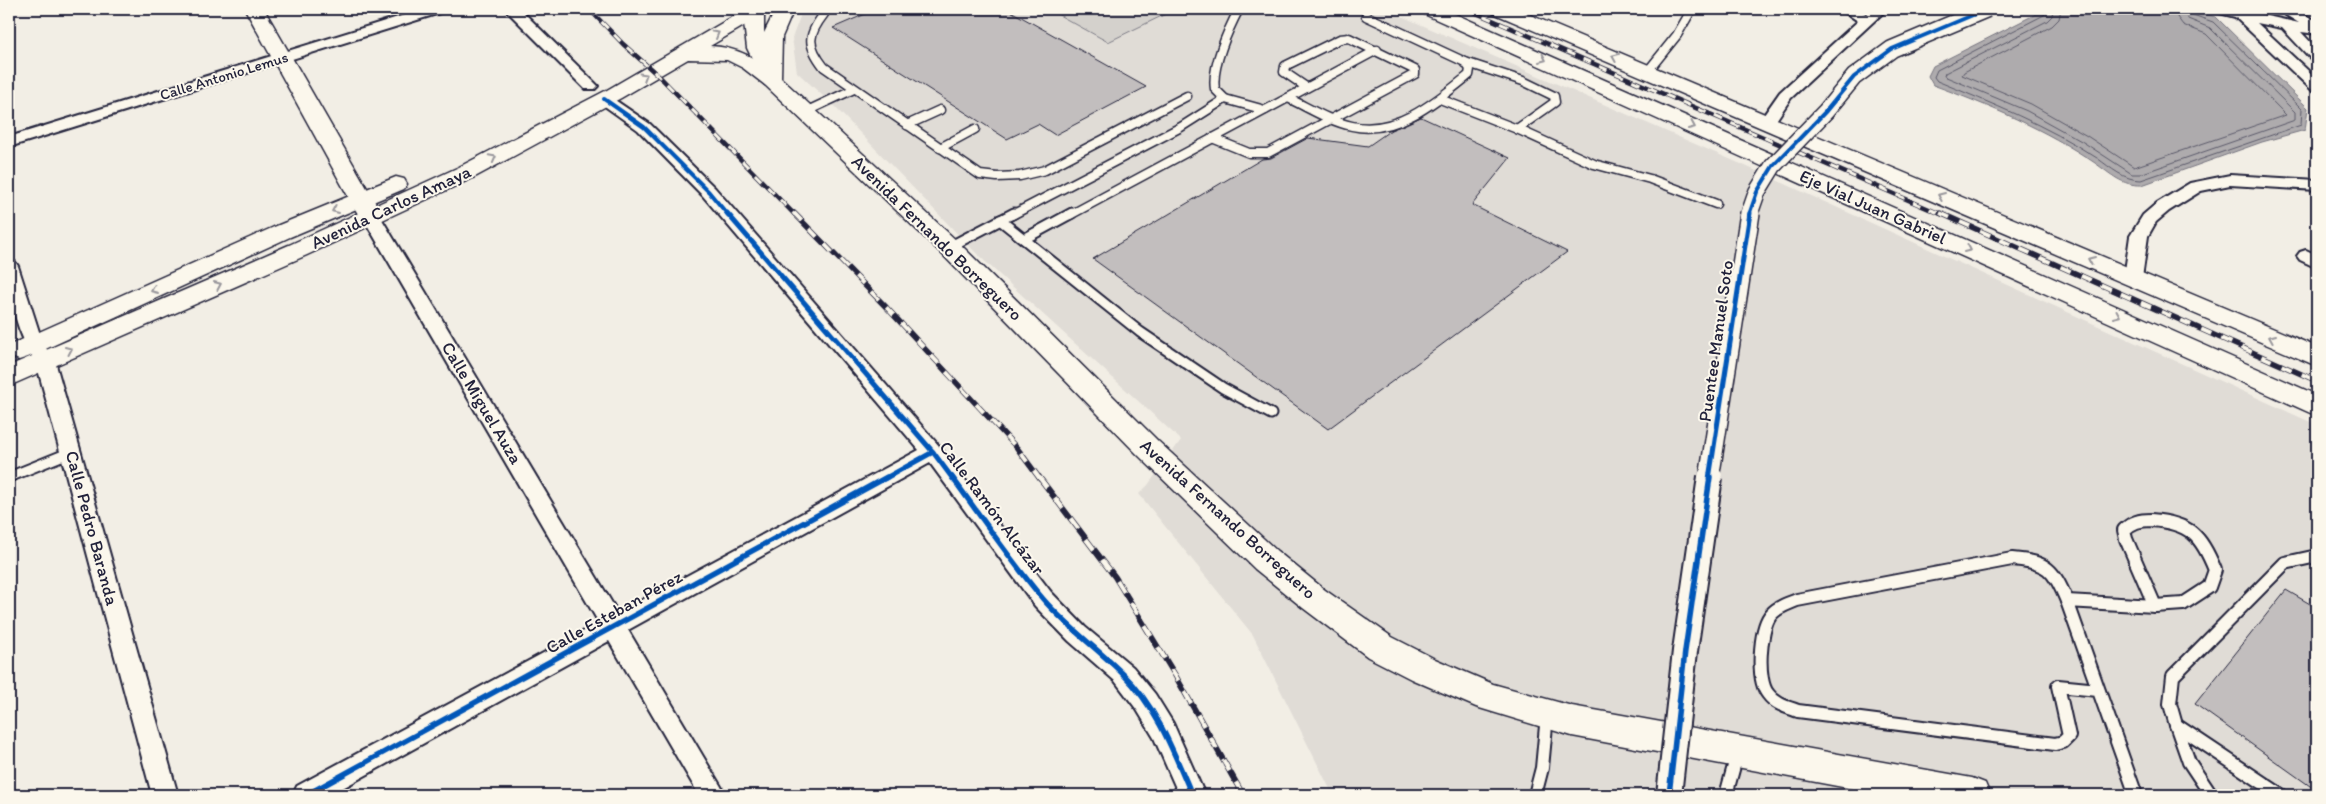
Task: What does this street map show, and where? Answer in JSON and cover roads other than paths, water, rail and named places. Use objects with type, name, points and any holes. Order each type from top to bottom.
[{"type":"main road","name":"Calle Miguel Auza","points":[[254,9],[367,207]]},
{"type":"main road","points":[[772,81],[772,37],[785,9]]},
{"type":"main road","points":[[1412,9],[1499,39]]},
{"type":"main road","name":"Eje Vial Juan Gabriel","points":[[1429,9],[2317,406]]},
{"type":"main road","name":"Eje Vial Juan Gabriel","points":[[1500,9],[2317,357]]},
{"type":"main road","points":[[1520,9],[1586,45]]},
{"type":"main road","name":"Avenida Carlos Amaya","points":[[597,92],[683,53],[757,10]]},
{"type":"main road","points":[[757,10],[753,28],[756,53],[772,81]]},
{"type":"main road","name":"Avenida Carlos Amaya","points":[[9,377],[40,353],[289,254],[367,207],[467,172],[597,92],[710,16]]},
{"type":"main road","points":[[683,53],[719,52],[738,56],[772,81]]},
{"type":"main road","name":"Avenida Fernando Borreguero","points":[[772,81],[950,247],[1148,448],[1266,560],[1314,599],[1380,647],[1423,669],[1488,696],[1572,721],[1972,795]]},
{"type":"main road","name":"Avenida Carlos Amaya","points":[[9,356],[40,353]]},
{"type":"street","name":"Calle Antonio Lemus","points":[[9,142],[438,9]]},
{"type":"street","name":"Calle Ramón Alcázar","points":[[512,9],[597,92],[644,127],[709,192],[933,452],[1043,599],[1077,634],[1124,674],[1146,702],[1164,732],[1192,795]]},
{"type":"street","points":[[1847,9],[1866,20]]},
{"type":"street","points":[[1767,122],[1785,95],[1880,9]]},
{"type":"street","name":"Puentee Manuel Soto","points":[[1669,795],[1674,743],[1708,488],[1747,222],[1757,192],[1773,166],[1826,111],[1854,77],[1872,62],[1892,49],[1988,9]]},
{"type":"street","points":[[2221,9],[2241,16],[2317,30]]},
{"type":"street","points":[[2283,9],[2317,26]]},
{"type":"street","points":[[2241,16],[2317,87]]},
{"type":"street","points":[[2288,26],[2317,57]]},
{"type":"street","points":[[2132,278],[2139,236],[2149,219],[2163,207],[2196,187],[2230,180],[2317,185]]},
{"type":"street","name":"Calle Miguel Auza","points":[[367,207],[713,795]]},
{"type":"street","name":"Calle Pedro Baranda","points":[[9,266],[40,353],[71,452],[165,795]]},
{"type":"street","name":"Calle Esteban Pérez","points":[[306,795],[933,452]]},
{"type":"lane","points":[[1239,9],[1222,48],[1214,85],[1217,94],[1225,99],[1265,110]]},
{"type":"lane","points":[[1648,71],[1677,35],[1692,9]]},
{"type":"lane","points":[[824,14],[812,29],[810,40],[814,55],[824,67],[980,175],[1000,179],[1023,176],[1045,170],[1186,96]]},
{"type":"lane","points":[[1366,16],[1465,62],[1523,81],[1554,96],[1555,102],[1517,129]]},
{"type":"lane","points":[[1212,138],[1249,153],[1268,153],[1415,74],[1412,68],[1356,40],[1340,39],[1285,66],[1284,72],[1306,87]]},
{"type":"lane","points":[[1024,239],[1377,50]]},
{"type":"lane","points":[[1288,98],[1332,119],[1354,127],[1381,127],[1396,122],[1440,99],[1469,75],[1470,69],[1465,62]]},
{"type":"lane","points":[[805,112],[854,89]]},
{"type":"lane","points":[[950,247],[1181,127],[1225,99]]},
{"type":"lane","points":[[1440,99],[1517,129],[1594,164],[1650,179],[1716,204]]},
{"type":"lane","points":[[907,125],[940,110]]},
{"type":"lane","points":[[940,148],[975,129]]},
{"type":"lane","points":[[1000,220],[1140,332],[1223,388],[1271,414]]},
{"type":"lane","points":[[9,477],[71,452]]},
{"type":"lane","points":[[2067,601],[2155,606],[2183,604],[2210,587],[2215,570],[2198,536],[2188,526],[2171,520],[2141,520],[2129,524],[2124,530],[2126,540],[2155,606]]},
{"type":"lane","points":[[2211,795],[2189,762],[2176,725],[2170,704],[2173,676],[2285,563],[2317,556]]},
{"type":"lane","points":[[2098,690],[2058,686],[2069,736],[2063,742],[2055,744],[1798,712],[1777,704],[1766,692],[1761,682],[1763,635],[1770,616],[1780,608],[1797,600],[2012,559],[2033,560],[2050,568],[2067,601],[2136,795]]},
{"type":"lane","points":[[1535,795],[1542,768],[1547,714]]},
{"type":"lane","points":[[2176,725],[2282,795]]},
{"type":"lane","points":[[1726,795],[1738,752]]},
{"type":"water","points":[[2046,9],[2188,9],[2216,17],[2308,108],[2305,130],[2262,142],[2142,185],[2135,185],[2128,184],[2117,178],[2057,139],[2037,129],[1975,101],[1933,85],[1928,76],[1933,66]]},
{"type":"railway","points":[[589,9],[623,44],[662,79],[795,215]]},
{"type":"railway","points":[[1467,9],[1943,215]]},
{"type":"railway","points":[[794,213],[887,308],[1017,448],[1040,479]]},
{"type":"railway","points":[[1940,213],[2317,381]]},
{"type":"railway","points":[[1039,477],[1115,577],[1175,675],[1243,795]]}]
